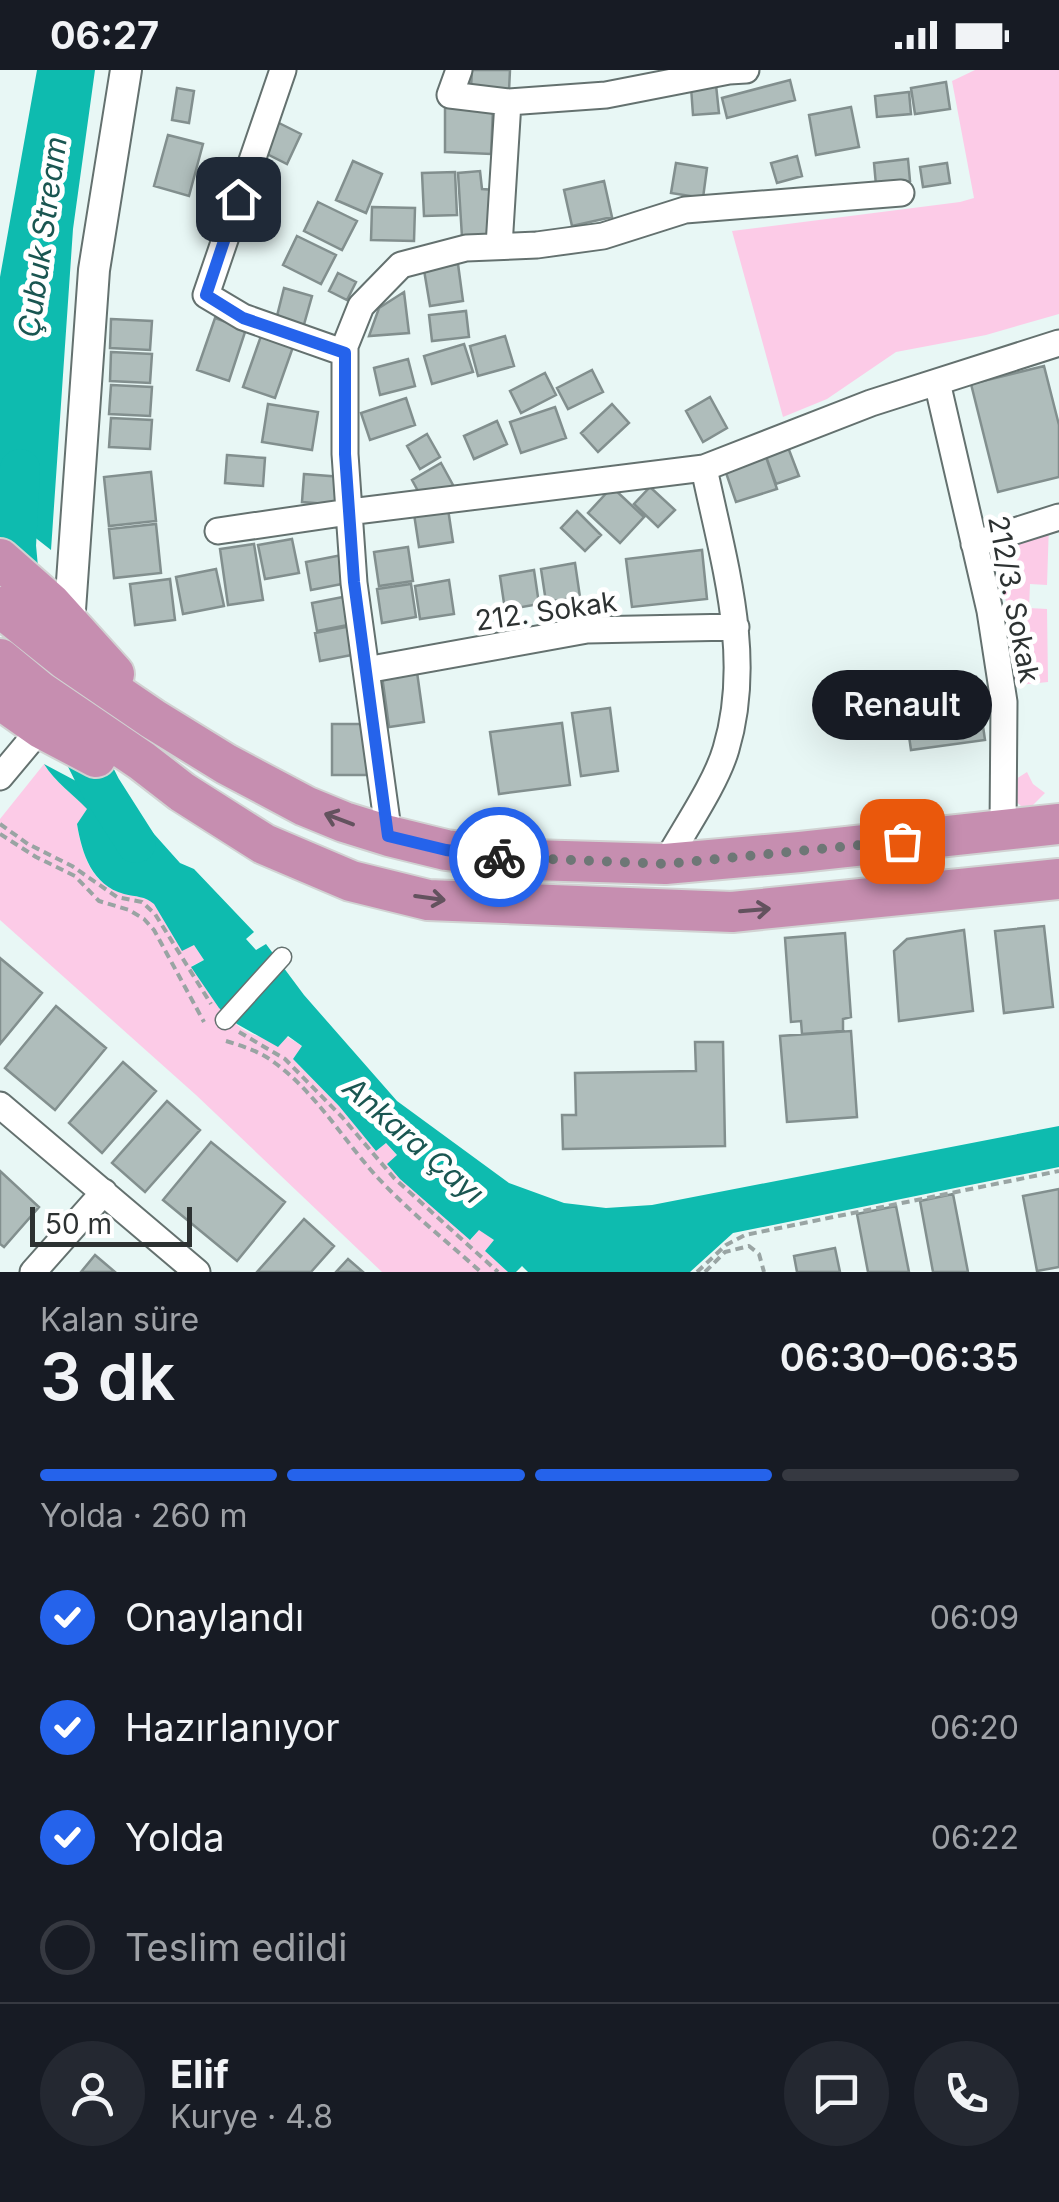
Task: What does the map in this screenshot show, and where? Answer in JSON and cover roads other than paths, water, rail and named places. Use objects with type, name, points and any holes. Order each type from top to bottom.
[{"type":"highway","points":[[0,560],[61,629],[153,719],[305,806],[388,836],[490,857],[665,864],[1059,824]]},
{"type":"highway","points":[[0,607],[61,629]]},
{"type":"highway","points":[[0,659],[141,771]]},
{"type":"highway","points":[[0,699],[48,731],[182,792],[264,844],[352,880],[428,900],[732,912],[1059,879]]},
{"type":"street","points":[[61,629],[94,270],[126,70]]},
{"type":"street","points":[[282,70],[206,295],[243,318],[345,353]]},
{"type":"street","points":[[459,70],[450,95],[508,102],[606,95],[649,79],[746,70]]},
{"type":"street","points":[[500,246],[508,102]]},
{"type":"street","points":[[388,836],[354,582],[345,454],[345,346],[360,306],[401,265],[466,248],[537,245],[603,236],[685,210],[902,193]]},
{"type":"street","points":[[218,531],[704,468],[872,403],[1059,343]]},
{"type":"street","name":"212/3. Sokak","points":[[937,382],[990,611],[1004,702],[1004,830]]},
{"type":"street","points":[[665,864],[726,750],[738,691],[736,627],[704,468]]},
{"type":"street","points":[[974,544],[1059,516]]},
{"type":"street","name":"212. Sokak","points":[[366,670],[587,630],[736,627]]},
{"type":"street","points":[[0,777],[48,731]]},
{"type":"street","points":[[219,1028],[282,957]]},
{"type":"street","points":[[0,1105],[197,1272]]},
{"type":"street","points":[[33,1272],[104,1192]]},
{"type":"water","name":"Çubuk Stream","points":[[37,70],[95,70],[73,229],[51,550],[0,510],[0,277]]},
{"type":"water","points":[[44,764],[123,806],[146,825],[180,863],[194,869],[254,932],[246,939],[256,950],[266,944],[304,995],[397,1101],[509,1183],[564,1203],[606,1208],[652,1205],[1059,1126],[1059,1167],[733,1233],[690,1272],[528,1272],[522,1266],[516,1272],[508,1272],[485,1251],[494,1240],[479,1230],[470,1240],[400,1179],[387,1164],[397,1155],[386,1143],[376,1151],[293,1059],[302,1046],[288,1036],[278,1047],[237,1024],[219,1008],[191,967],[204,960],[194,945],[182,951],[154,904],[113,890],[96,876],[77,824],[87,809]]},
{"type":"waterway","name":"Ankara Çayı","points":[[20,469],[16,546],[21,600]]},
{"type":"waterway","name":"Ankara Çayı","points":[[71,728],[101,788],[136,843]]},
{"type":"place","name":"Renault","points":[[902,841]]}]
